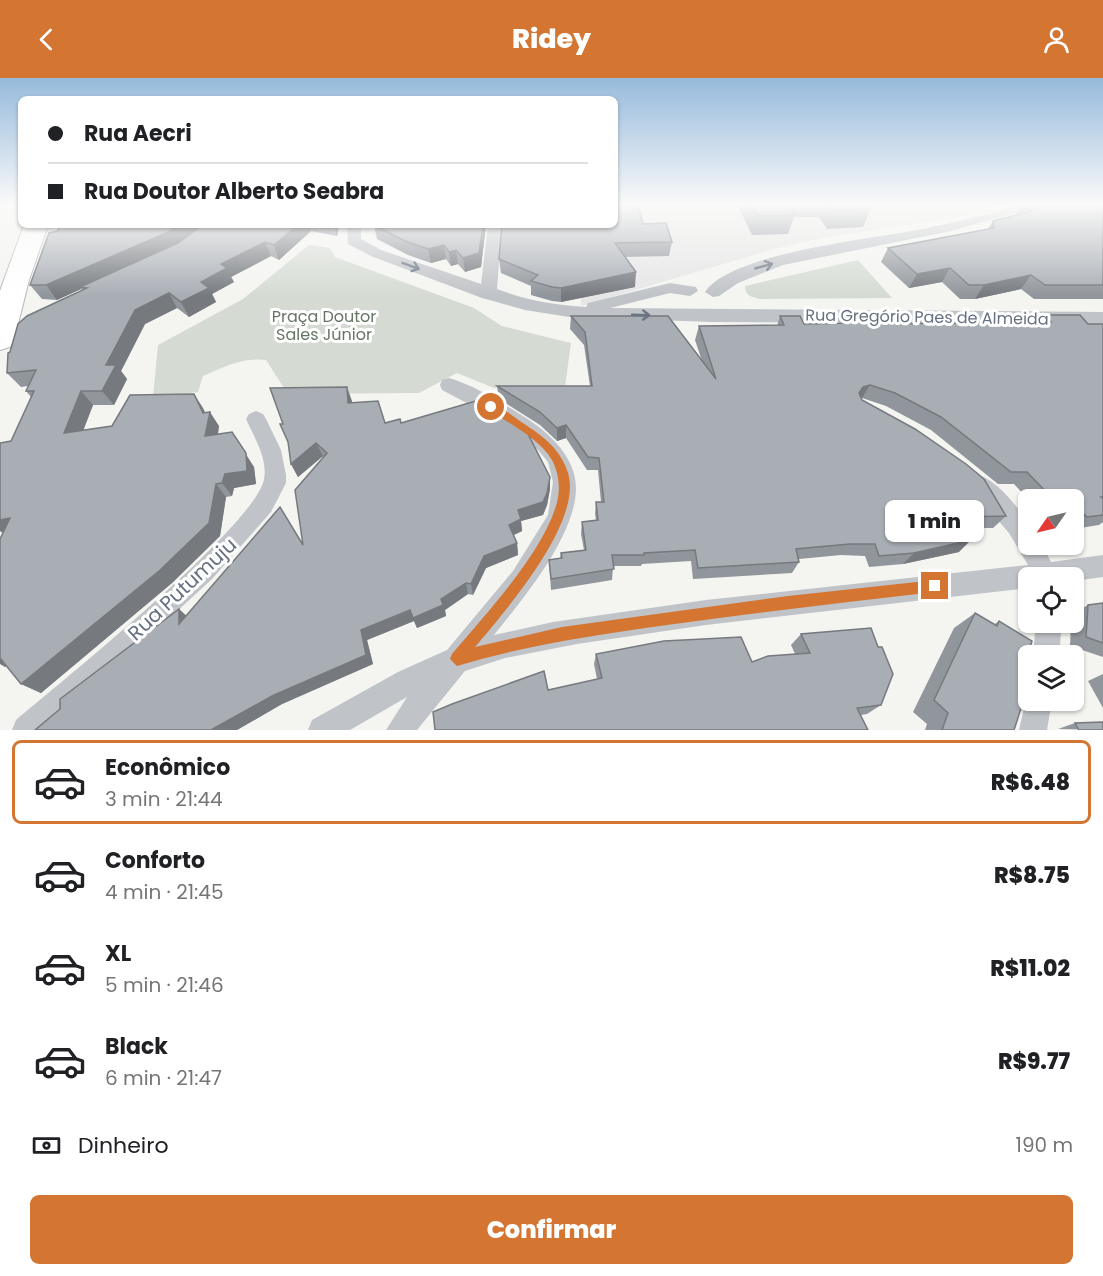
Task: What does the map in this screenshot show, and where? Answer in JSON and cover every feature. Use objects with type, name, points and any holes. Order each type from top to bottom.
[{"type":"main road","points":[[8,334],[16,280],[33,234]]},
{"type":"street","name":"Rua Gregório Paes de Almeida","points":[[353,234],[353,242],[488,294],[549,310],[707,316],[787,314],[1103,318]]},
{"type":"street","points":[[488,294],[494,234]]},
{"type":"street","points":[[690,291],[686,295],[685,304],[707,316],[724,309],[719,297],[738,274],[792,258],[917,234]]},
{"type":"street","name":"Rua Gregório Paes de Almeida","points":[[583,310],[670,288],[719,297],[787,314]]},
{"type":"street","points":[[400,730],[425,695],[494,614],[542,547],[561,510],[565,492],[563,473],[556,457],[544,443],[491,407],[449,385]]},
{"type":"street","name":"Rua Putumuju","points":[[26,730],[211,564],[262,507],[274,487],[276,471],[256,419]]},
{"type":"street","points":[[961,467],[1002,506],[1024,536],[1040,567]]},
{"type":"street","points":[[1084,569],[1103,566]]},
{"type":"street","points":[[322,730],[457,659],[529,640],[674,617],[1018,579]]},
{"type":"street","points":[[1033,730],[1036,711]]},
{"type":"shaded area","points":[[604,234],[845,234],[781,247],[581,306],[581,253]]},
{"type":"green space","name":"Praça Doutor Sales Júnior","points":[[309,245],[330,248],[335,257],[474,308],[502,326],[571,343],[565,387],[494,388],[457,373],[419,393],[288,394],[266,360],[258,359],[234,364],[203,376],[198,392],[153,397],[158,345],[243,299]]},
{"type":"green space","points":[[858,260],[892,298],[760,299],[750,296],[745,289],[745,286]]},
{"type":"building","points":[[48,234],[163,234],[46,285],[30,285]]},
{"type":"building","points":[[190,234],[287,234],[274,245],[265,242],[221,264],[227,268],[201,282],[209,288],[181,302],[169,293],[135,310],[106,365],[116,365],[102,391],[81,391],[64,433],[112,426],[130,395],[194,394],[203,413],[210,412],[205,436],[232,432],[246,453],[247,471],[225,474],[222,483],[216,484],[209,523],[159,571],[21,684],[0,658],[0,539],[10,518],[0,520],[0,443],[11,441],[34,391],[26,391],[36,370],[7,373],[8,353],[18,324],[27,316],[87,288],[80,287],[178,243]]},
{"type":"building","points":[[392,234],[482,234],[479,253],[463,258],[456,250],[449,252],[444,245],[428,249]]},
{"type":"building","points":[[501,234],[670,234],[672,242],[615,243],[636,272],[561,288],[531,281],[538,275],[499,259]]},
{"type":"building","points":[[960,234],[1103,234],[1103,285],[1045,285],[1031,275],[984,285],[969,285],[950,268],[917,274],[888,248]]},
{"type":"building","points":[[867,315],[872,324],[1051,322],[1045,315],[1080,315],[1088,324],[1103,324],[1103,497],[1101,497],[1103,515],[1087,517],[1084,514],[1084,489],[1043,489],[1027,472],[1011,472],[941,417],[895,393],[870,385],[863,387],[859,393],[862,400],[915,429],[966,464],[984,479],[1006,516],[960,517],[971,540],[914,553],[879,556],[875,544],[850,544],[796,549],[799,562],[698,568],[695,550],[644,553],[644,555],[612,555],[614,569],[551,579],[549,560],[562,558],[561,553],[586,550],[582,522],[598,520],[596,502],[604,502],[599,458],[588,457],[566,425],[557,428],[540,412],[497,386],[592,386],[585,332],[571,316],[668,316],[716,379],[699,326],[784,325],[780,316],[800,316],[804,324],[849,323],[845,316]]},
{"type":"building","points":[[347,387],[348,403],[378,401],[385,423],[400,419],[401,423],[479,400],[496,409],[531,435],[529,436],[550,477],[543,502],[518,510],[521,519],[509,525],[517,543],[484,556],[471,584],[466,583],[441,599],[443,605],[413,618],[410,610],[361,630],[366,655],[272,696],[211,730],[35,730],[60,709],[60,699],[179,609],[179,624],[280,507],[303,545],[295,490],[327,453],[316,443],[291,464],[288,442],[280,424],[283,424],[270,388]]},
{"type":"building","points":[[1103,603],[1103,643],[1086,637],[1088,605]]},
{"type":"building","points":[[975,613],[997,626],[999,621],[1032,641],[1031,645],[1018,645],[1018,711],[1020,711],[1014,730],[942,730],[948,713],[934,700]]},
{"type":"building","points":[[871,628],[878,647],[882,647],[893,674],[881,705],[857,708],[868,730],[435,730],[433,712],[544,671],[548,690],[602,678],[596,654],[664,641],[741,637],[752,662],[768,656],[810,653],[801,634]]},
{"type":"building","points":[[1103,722],[1103,730],[1079,730],[1075,723]]},
{"type":"route","points":[[491,407],[530,431],[544,443],[556,457],[563,473],[565,492],[561,510],[542,547],[494,614],[457,659],[508,644],[562,634],[788,602],[935,586]]}]
